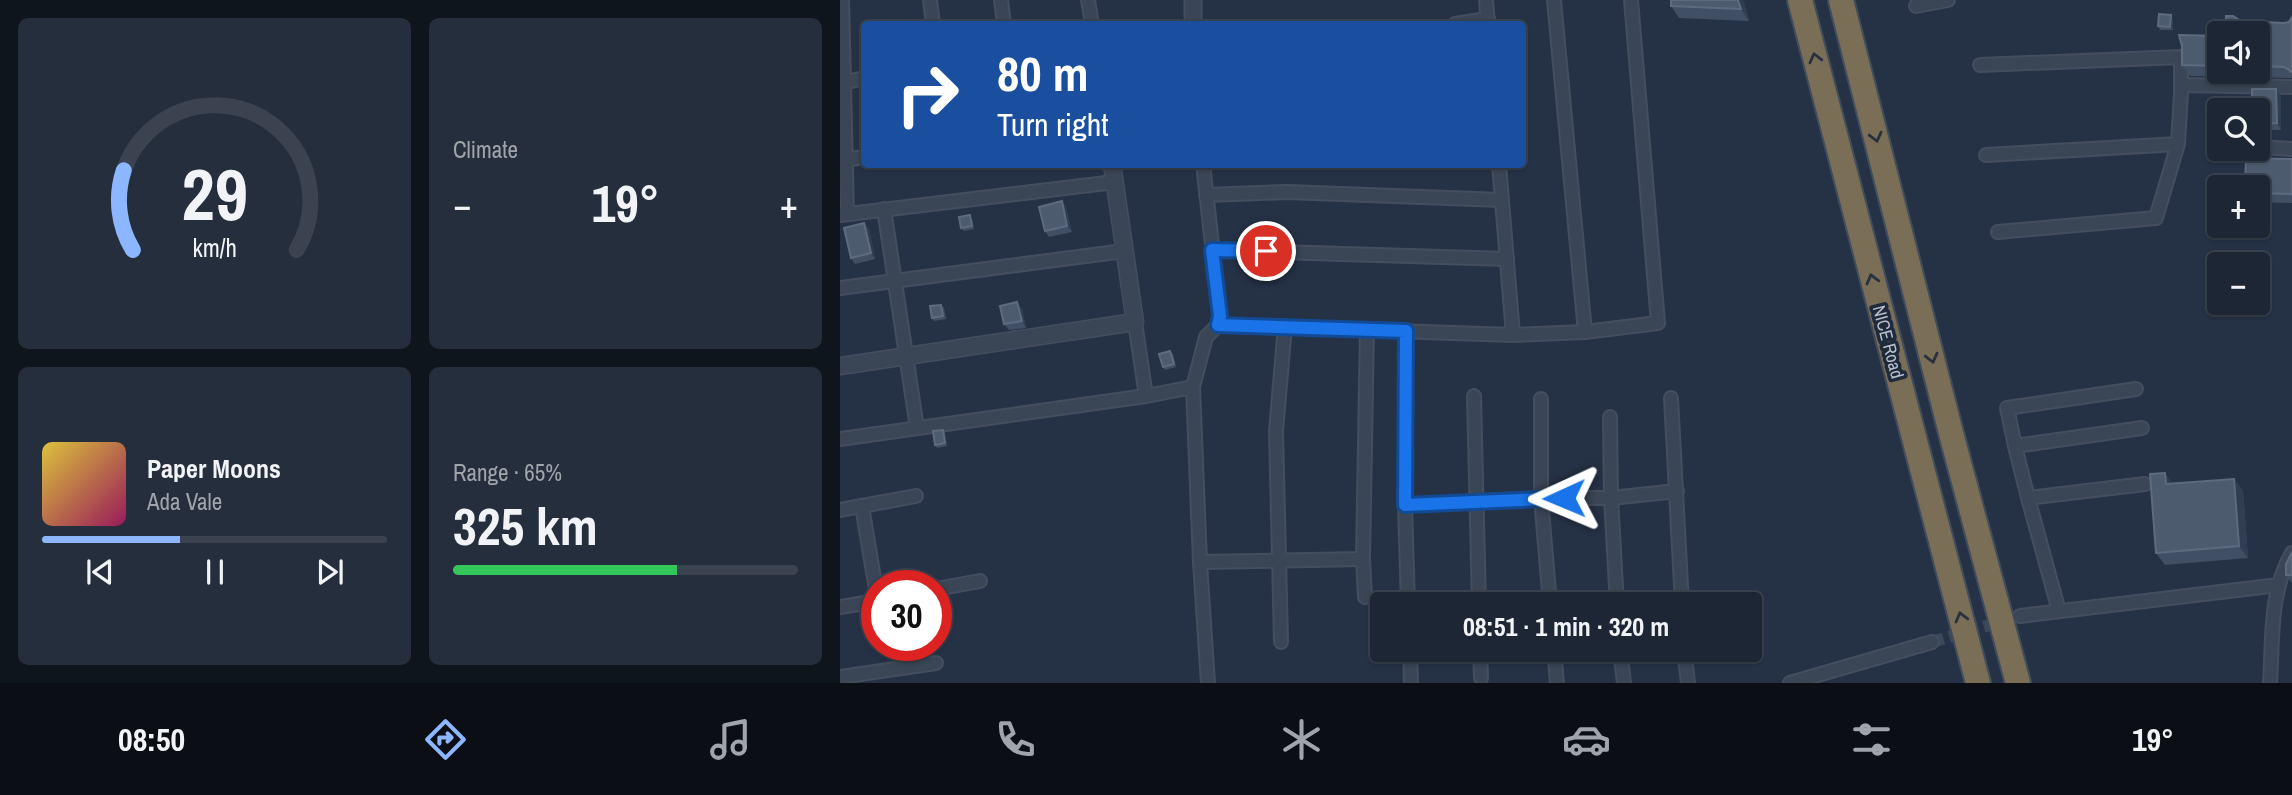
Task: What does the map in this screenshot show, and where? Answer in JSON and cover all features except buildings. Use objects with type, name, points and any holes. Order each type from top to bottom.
[{"type":"highway","name":"NICE Road","points":[[1800,0],[1978,683]]},
{"type":"highway","points":[[1841,0],[1952,437],[2018,683]]},
{"type":"street","points":[[842,0],[845,160],[843,214],[1115,181]]},
{"type":"street","points":[[930,0],[933,21]]},
{"type":"street","points":[[1002,0],[1004,21]]},
{"type":"street","points":[[1088,0],[1092,21]]},
{"type":"street","points":[[1486,0],[1488,21]]},
{"type":"street","points":[[1554,0],[1585,332]]},
{"type":"street","points":[[1218,325],[1513,335],[1585,332],[1658,323],[1631,0]]},
{"type":"street","points":[[1916,6],[1948,0]]},
{"type":"street","points":[[1194,21],[1197,1]]},
{"type":"street","points":[[1980,65],[2180,57],[2178,144],[2156,218],[1998,232]]},
{"type":"street","points":[[843,83],[861,79]]},
{"type":"street","points":[[2181,85],[2292,87]]},
{"type":"street","points":[[1986,155],[2178,144]]},
{"type":"street","points":[[2270,148],[2292,149]]},
{"type":"street","points":[[845,160],[861,158]]},
{"type":"street","points":[[1113,168],[1146,396]]},
{"type":"street","points":[[1203,168],[1220,316],[1218,325],[1206,337],[1194,387],[1200,562],[1208,683]]},
{"type":"street","points":[[1499,168],[1513,335]]},
{"type":"street","points":[[1206,195],[1287,191],[1502,200]]},
{"type":"street","points":[[884,209],[917,428]]},
{"type":"street","points":[[1212,250],[1507,260]]},
{"type":"street","points":[[840,288],[1124,251]]},
{"type":"street","points":[[840,366],[1135,322]]},
{"type":"street","points":[[1281,642],[1276,431],[1284,326]]},
{"type":"street","points":[[1365,597],[1363,559],[1367,329]]},
{"type":"street","points":[[1406,331],[1408,592]]},
{"type":"street","points":[[840,439],[1194,387]]},
{"type":"street","points":[[2059,611],[2007,408],[2136,389]]},
{"type":"street","points":[[1474,396],[1479,592]]},
{"type":"street","points":[[1671,398],[1681,592]]},
{"type":"street","points":[[1541,399],[1541,498],[1549,592]]},
{"type":"street","points":[[1610,417],[1611,498],[1617,592]]},
{"type":"street","points":[[2015,446],[2142,428]]},
{"type":"street","points":[[2028,498],[2145,484]]},
{"type":"street","points":[[1405,505],[1541,498],[1611,498],[1677,491]]},
{"type":"street","points":[[840,510],[916,496]]},
{"type":"street","points":[[862,506],[872,570]]},
{"type":"street","points":[[2270,683],[2273,607],[2282,570],[2292,553]]},
{"type":"street","points":[[1200,562],[1363,559]]},
{"type":"street","points":[[952,586],[980,581]]},
{"type":"street","points":[[2020,616],[2279,585]]},
{"type":"street","points":[[840,607],[861,602]]},
{"type":"street","points":[[1790,683],[1932,642]]},
{"type":"street","points":[[1410,662],[1411,683]]},
{"type":"street","points":[[1480,662],[1481,678]]},
{"type":"street","points":[[1555,662],[1557,683]]},
{"type":"street","points":[[1622,662],[1624,683]]},
{"type":"street","points":[[1686,662],[1688,683]]},
{"type":"street","points":[[840,677],[880,677],[936,663]]},
{"type":"tunnel","points":[[1932,642],[2020,616]]},
{"type":"route","points":[[1266,251],[1212,250],[1220,316],[1218,325],[1406,331],[1405,505],[1564,498]]}]
